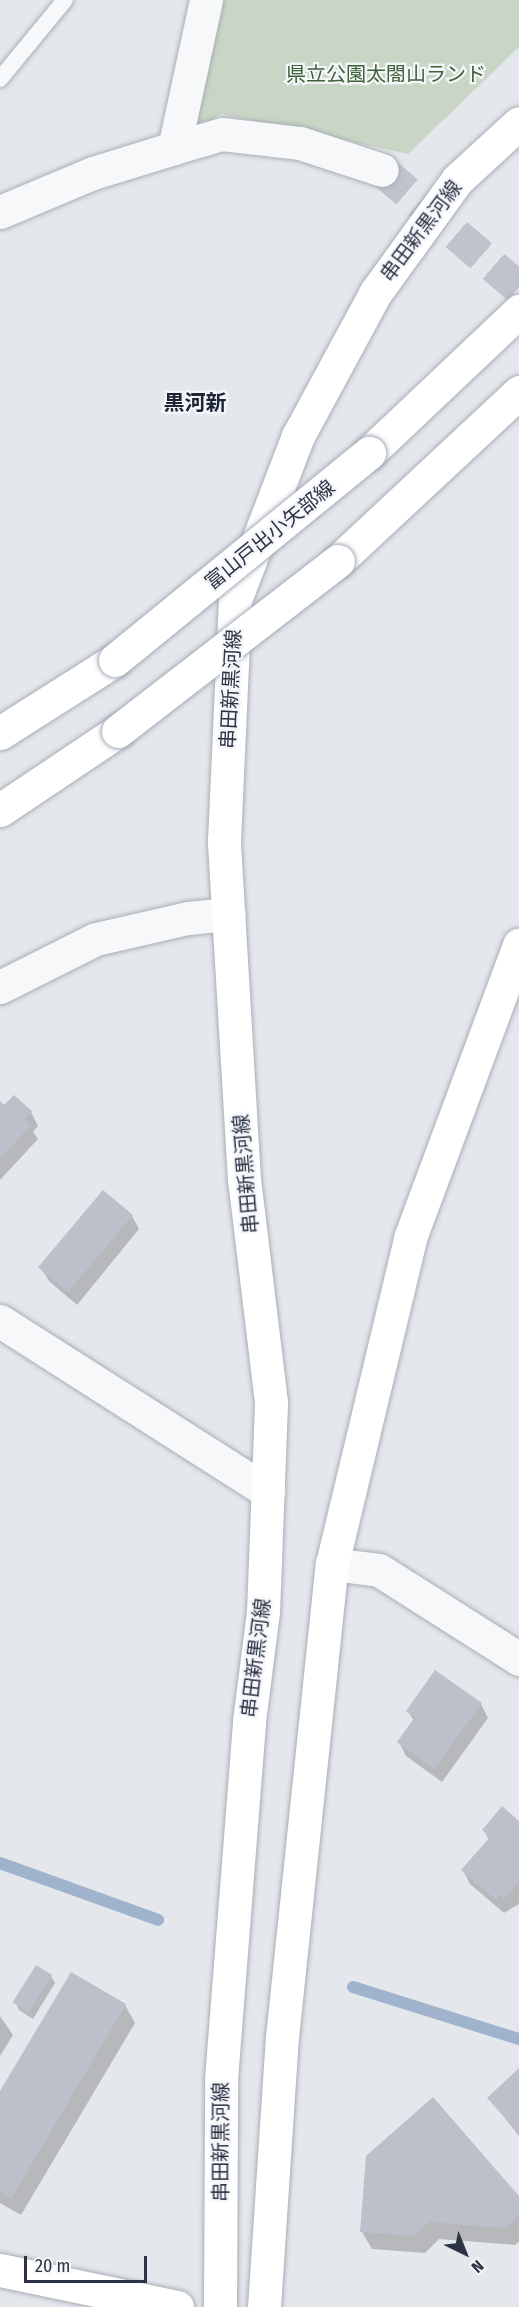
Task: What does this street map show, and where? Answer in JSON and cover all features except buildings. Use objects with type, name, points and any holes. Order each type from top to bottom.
[{"type":"main road","name":"串田新黒河線","points":[[220,2307],[221,2079],[249,1721],[263,1612],[271,1402],[244,1180],[224,841],[235,600],[298,436],[376,292],[457,180],[519,123]]},
{"type":"main road","name":"富山戸出小矢部線","points":[[0,733],[115,660],[369,453],[519,311]]},
{"type":"main road","points":[[0,810],[118,731],[338,561],[519,392]]},
{"type":"main road","points":[[264,2307],[282,2037],[332,1564],[410,1238],[519,945]]},
{"type":"main road","points":[[0,2270],[177,2307]]},
{"type":"street","points":[[174,148],[206,0]]},
{"type":"street","points":[[0,212],[93,173],[222,134],[300,143],[382,170]]},
{"type":"street","points":[[0,987],[96,939],[188,918],[229,914]]},
{"type":"street","points":[[0,1321],[268,1491]]},
{"type":"street","points":[[332,1564],[379,1570],[519,1659]]},
{"type":"lane","points":[[0,79],[65,0]]},
{"type":"green space","name":"県立公園太閤山ランド","points":[[221,0],[519,0],[519,47],[408,154],[221,114],[193,130]]},
{"type":"waterway","points":[[0,1863],[158,1920]]},
{"type":"waterway","points":[[353,1987],[519,2039]]},
{"type":"tunnel","points":[[382,170],[519,288]]},
{"type":"district","name":"黒河新","points":[[195,403]]}]
